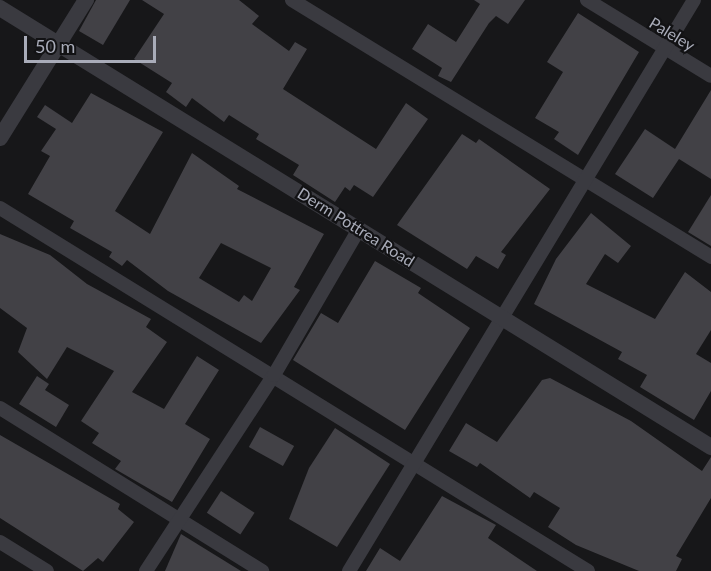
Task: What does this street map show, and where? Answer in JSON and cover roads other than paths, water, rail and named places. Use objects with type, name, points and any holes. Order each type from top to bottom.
[{"type":"street","points":[[0,138],[86,0]]},
{"type":"street","points":[[292,0],[711,257]]},
{"type":"street","name":"Paleley","points":[[587,0],[663,49],[711,76]]},
{"type":"street","points":[[349,571],[694,0]]},
{"type":"street","name":"Derm Pottrea Road","points":[[0,8],[711,447]]},
{"type":"street","points":[[0,208],[274,375],[588,571]]},
{"type":"street","points":[[146,571],[177,519],[274,375],[359,229]]},
{"type":"street","points":[[0,408],[262,571]]},
{"type":"street","points":[[0,542],[46,571]]}]
